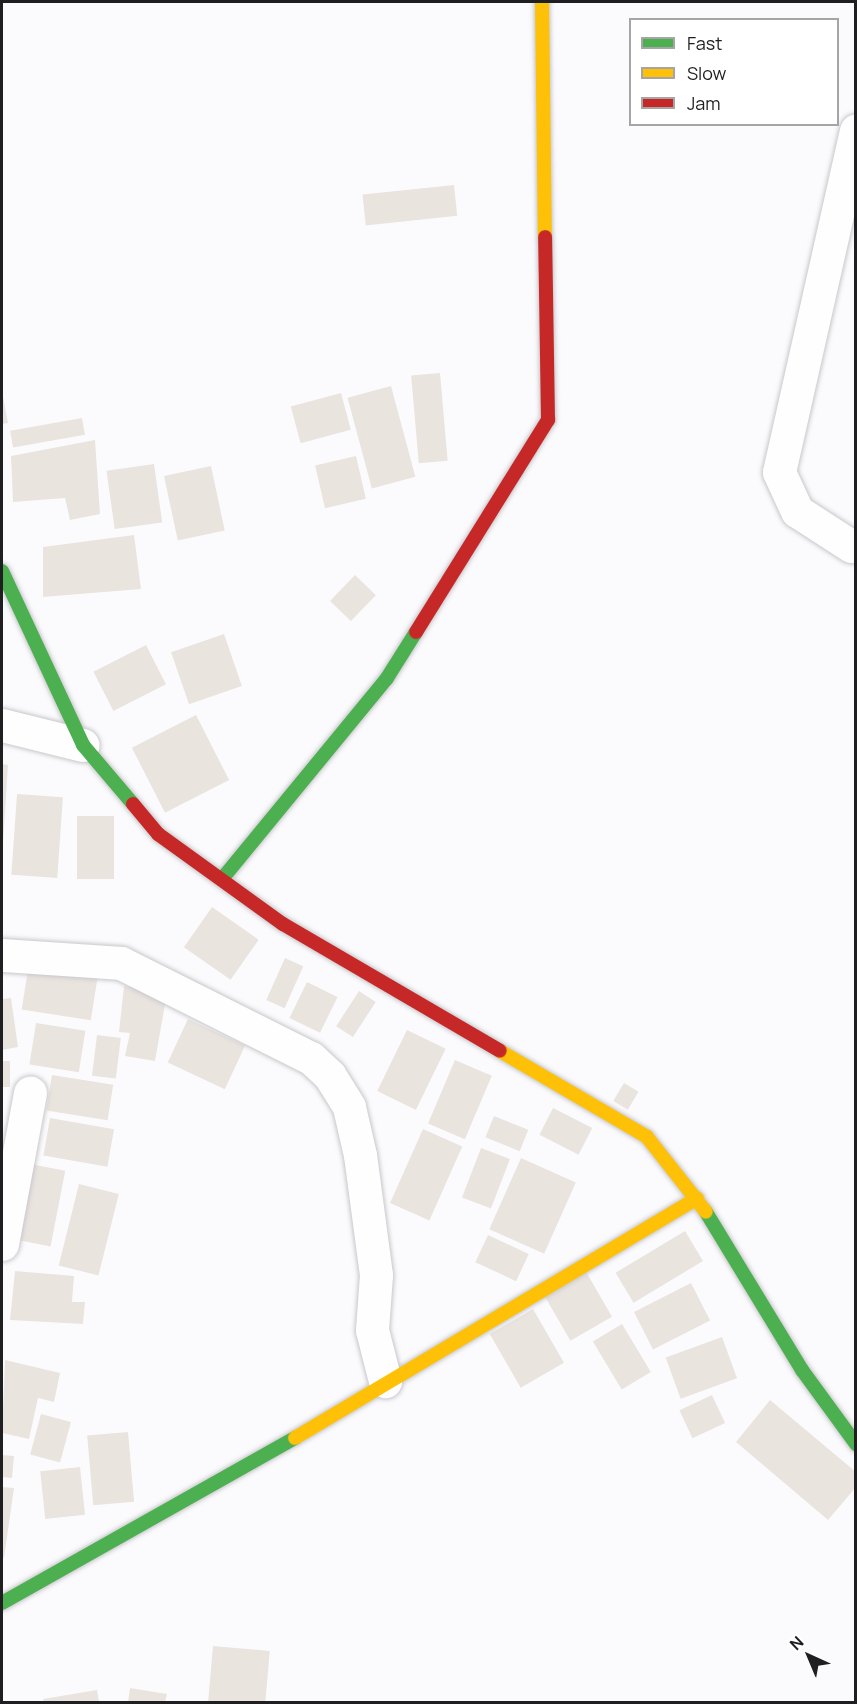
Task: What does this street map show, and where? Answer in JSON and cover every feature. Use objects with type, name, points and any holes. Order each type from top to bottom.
[{"type":"street","points":[[222,879],[387,678],[548,420],[542,2]]},
{"type":"street","points":[[851,546],[796,511],[779,472],[855,131]]},
{"type":"street","points":[[2,571],[83,745],[158,834],[364,973],[633,1125],[666,1156],[697,1198],[802,1370],[855,1444]]},
{"type":"street","points":[[2,725],[83,745]]},
{"type":"street","points":[[2,955],[102,960],[130,966],[311,1058],[330,1076],[349,1107],[360,1155],[376,1275],[372,1330],[396,1375]]},
{"type":"street","points":[[2,1244],[30,1094]]},
{"type":"street","points":[[2,1603],[163,1517],[396,1375],[697,1198]]},
{"type":"building","points":[[454,185],[457,216],[366,225],[363,195]]},
{"type":"building","points":[[440,373],[448,461],[419,463],[411,376]]},
{"type":"building","points":[[391,386],[415,477],[372,488],[348,398]]},
{"type":"building","points":[[2,391],[8,423],[2,424]]},
{"type":"building","points":[[341,393],[351,430],[301,443],[291,406]]},
{"type":"building","points":[[82,418],[85,435],[13,447],[10,431]]},
{"type":"building","points":[[95,440],[100,514],[70,520],[65,498],[13,502],[11,456]]},
{"type":"building","points":[[356,456],[366,499],[325,508],[315,465]]},
{"type":"building","points":[[154,464],[162,522],[115,529],[106,471]]},
{"type":"building","points":[[211,466],[225,531],[178,541],[164,476]]},
{"type":"building","points":[[134,535],[141,589],[43,597],[43,547]]},
{"type":"building","points":[[355,575],[376,595],[351,621],[330,601]]},
{"type":"building","points":[[224,634],[242,686],[189,704],[171,652]]},
{"type":"building","points":[[146,645],[166,684],[113,711],[93,672]]},
{"type":"building","points":[[196,715],[229,780],[165,813],[132,748]]},
{"type":"building","points":[[2,764],[8,765],[3,844],[2,844]]},
{"type":"building","points":[[17,794],[63,797],[57,878],[11,875]]},
{"type":"building","points":[[77,816],[114,816],[114,879],[77,879]]},
{"type":"building","points":[[212,907],[259,940],[231,980],[184,947]]},
{"type":"building","points":[[285,958],[303,966],[285,1008],[266,1000]]},
{"type":"building","points":[[29,963],[98,974],[91,1020],[22,1009]]},
{"type":"building","points":[[307,982],[338,997],[320,1033],[289,1018]]},
{"type":"building","points":[[124,986],[167,993],[155,1061],[125,1056],[130,1033],[119,1032]]},
{"type":"building","points":[[359,991],[376,1002],[353,1037],[336,1026]]},
{"type":"building","points":[[11,998],[18,1047],[2,1050],[2,999]]},
{"type":"building","points":[[188,1019],[245,1046],[225,1089],[168,1063]]},
{"type":"building","points":[[36,1023],[85,1031],[79,1072],[29,1064]]},
{"type":"building","points":[[407,1030],[446,1049],[416,1110],[377,1091]]},
{"type":"building","points":[[97,1035],[121,1038],[116,1079],[92,1076]]},
{"type":"building","points":[[455,1060],[492,1076],[465,1139],[428,1124]]},
{"type":"building","points":[[2,1061],[10,1061],[10,1087],[2,1087]]},
{"type":"building","points":[[52,1075],[113,1085],[108,1120],[46,1111]]},
{"type":"building","points":[[624,1083],[639,1092],[628,1110],[613,1101]]},
{"type":"building","points":[[553,1108],[592,1128],[579,1155],[539,1135]]},
{"type":"building","points":[[494,1116],[528,1130],[520,1151],[485,1137]]},
{"type":"building","points":[[50,1118],[114,1129],[107,1167],[43,1155]]},
{"type":"building","points":[[423,1129],[462,1146],[429,1220],[390,1203]]},
{"type":"building","points":[[481,1148],[510,1159],[491,1209],[462,1197]]},
{"type":"building","points":[[521,1158],[576,1182],[544,1254],[489,1229]]},
{"type":"building","points":[[25,1163],[65,1171],[51,1246],[10,1239]]},
{"type":"building","points":[[79,1184],[119,1194],[98,1275],[59,1266]]},
{"type":"building","points":[[685,1231],[703,1261],[634,1303],[616,1273]]},
{"type":"building","points":[[488,1235],[529,1254],[516,1281],[475,1262]]},
{"type":"building","points":[[585,1270],[612,1317],[570,1341],[543,1294]]},
{"type":"building","points":[[15,1271],[74,1276],[72,1302],[85,1302],[83,1324],[10,1320]]},
{"type":"building","points":[[691,1283],[710,1320],[653,1349],[634,1312]]},
{"type":"building","points":[[533,1309],[564,1363],[521,1388],[490,1334]]},
{"type":"building","points":[[622,1324],[651,1372],[622,1390],[593,1342]]},
{"type":"building","points":[[722,1337],[737,1378],[681,1399],[666,1358]]},
{"type":"building","points":[[5,1360],[60,1373],[54,1402],[38,1398],[29,1439],[2,1433]]},
{"type":"building","points":[[712,1395],[725,1423],[692,1438],[679,1410]]},
{"type":"building","points":[[770,1400],[856,1472],[856,1487],[828,1520],[736,1442]]},
{"type":"building","points":[[41,1414],[71,1422],[60,1463],[30,1455]]},
{"type":"building","points":[[128,1432],[134,1502],[93,1505],[87,1436]]},
{"type":"building","points":[[2,1455],[14,1456],[12,1478],[2,1477]]},
{"type":"building","points":[[80,1467],[85,1515],[45,1519],[40,1471]]},
{"type":"building","points":[[2,1487],[14,1488],[4,1558],[2,1557]]},
{"type":"building","points":[[213,1646],[270,1651],[265,1702],[208,1702]]},
{"type":"building","points":[[130,1688],[167,1694],[165,1702],[128,1702]]},
{"type":"building","points":[[97,1690],[99,1702],[44,1702],[43,1699]]},
{"type":"traffic: fast","points":[[2,571],[83,745],[133,804]]},
{"type":"traffic: fast","points":[[222,879],[387,678],[416,632]]},
{"type":"traffic: fast","points":[[706,1212],[802,1370],[856,1444]]},
{"type":"traffic: fast","points":[[2,1603],[295,1438]]},
{"type":"traffic: slow","points":[[542,2],[545,237]]},
{"type":"traffic: slow","points":[[500,1051],[647,1137],[706,1212]]},
{"type":"traffic: slow","points":[[295,1438],[697,1198]]},
{"type":"traffic: jam","points":[[416,632],[548,420],[545,237]]},
{"type":"traffic: jam","points":[[133,804],[158,834],[283,924],[500,1051]]}]
